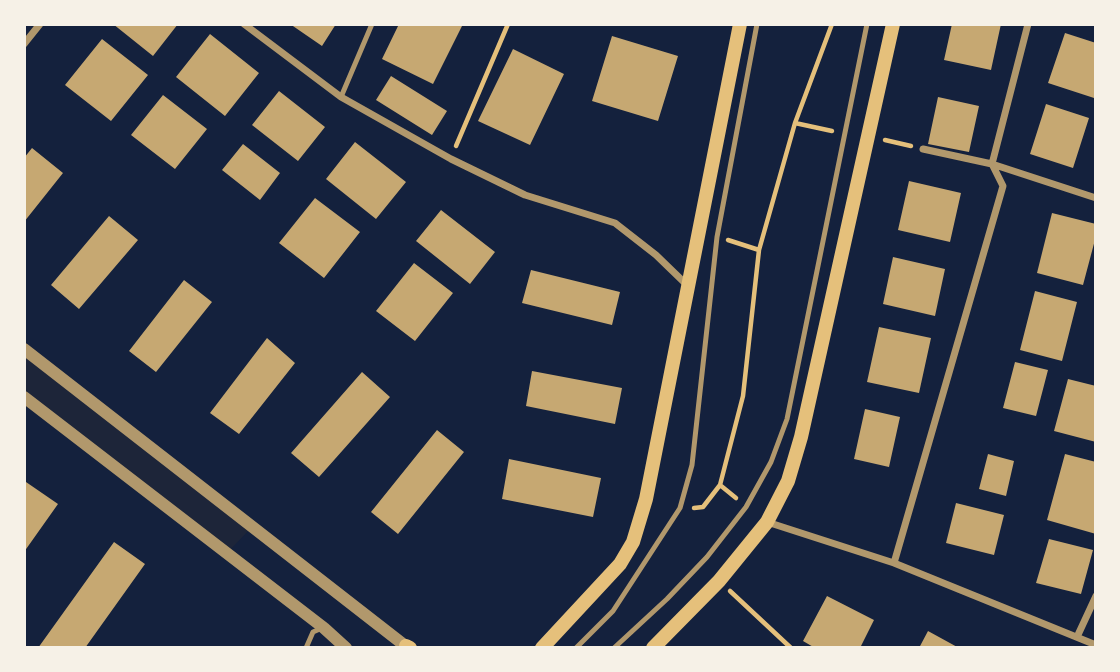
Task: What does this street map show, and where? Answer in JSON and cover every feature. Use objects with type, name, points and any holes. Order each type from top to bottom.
[{"type":"main road","points":[[530,648],[546,644],[620,564],[633,542],[646,499],[740,24]]},
{"type":"main road","points":[[653,648],[719,581],[767,522],[788,481],[801,438],[893,24]]},
{"type":"street","points":[[24,44],[40,24]]},
{"type":"street","points":[[244,24],[341,97],[451,159],[525,195],[615,223],[656,255],[688,286]]},
{"type":"street","points":[[894,563],[1003,186],[992,164],[1028,24]]},
{"type":"street","points":[[923,149],[992,164],[1096,198]]},
{"type":"street","points":[[24,349],[408,647]]},
{"type":"street","points":[[24,397],[324,628],[346,648]]},
{"type":"street","points":[[767,522],[894,563],[1096,645]]},
{"type":"street","points":[[1077,637],[1096,596]]},
{"type":"lane","points":[[341,97],[372,24]]},
{"type":"lane","points":[[576,648],[613,611],[680,508],[692,465],[717,237],[757,24]]},
{"type":"lane","points":[[614,648],[667,600],[707,557],[746,507],[771,462],[787,419],[867,24]]},
{"type":"lane","points":[[306,648],[316,628],[324,628]]},
{"type":"path","points":[[451,159],[508,24]]},
{"type":"path","points":[[680,508],[703,507],[720,485],[743,396],[759,250],[795,123],[832,24]]},
{"type":"path","points":[[795,123],[846,134]]},
{"type":"path","points":[[867,136],[923,149]]},
{"type":"path","points":[[717,237],[759,250]]},
{"type":"path","points":[[720,485],[746,507]]},
{"type":"path","points":[[719,581],[791,648]]},
{"type":"shaded area","points":[[24,354],[251,528],[229,551],[25,391]]},
{"type":"building","points":[[113,24],[178,24],[153,56]]},
{"type":"building","points":[[290,24],[336,24],[322,46]]},
{"type":"building","points":[[399,24],[463,24],[433,84],[382,59]]},
{"type":"building","points":[[952,24],[1001,24],[991,70],[944,60]]},
{"type":"building","points":[[1065,33],[1096,43],[1094,98],[1048,83]]},
{"type":"building","points":[[210,34],[259,73],[225,116],[176,77]]},
{"type":"building","points":[[612,36],[678,56],[658,121],[592,101]]},
{"type":"building","points":[[102,39],[148,75],[111,121],[65,85]]},
{"type":"building","points":[[513,49],[564,74],[530,145],[478,121]]},
{"type":"building","points":[[391,76],[447,111],[432,135],[376,100]]},
{"type":"building","points":[[279,91],[325,127],[298,161],[252,125]]},
{"type":"building","points":[[163,95],[207,129],[175,169],[131,135]]},
{"type":"building","points":[[938,97],[979,106],[969,152],[928,144]]},
{"type":"building","points":[[1046,104],[1089,118],[1073,168],[1030,154]]},
{"type":"building","points":[[355,142],[406,182],[376,219],[326,179]]},
{"type":"building","points":[[243,144],[280,173],[260,200],[222,170]]},
{"type":"building","points":[[32,148],[63,173],[24,222],[24,158]]},
{"type":"building","points":[[909,181],[961,193],[950,242],[898,230]]},
{"type":"building","points":[[315,198],[360,232],[324,278],[279,243]]},
{"type":"building","points":[[441,210],[495,252],[470,284],[416,241]]},
{"type":"building","points":[[1052,213],[1096,224],[1096,236],[1083,285],[1037,273]]},
{"type":"building","points":[[109,216],[138,240],[79,309],[51,285]]},
{"type":"building","points":[[893,257],[945,269],[935,316],[883,304]]},
{"type":"building","points":[[414,263],[453,293],[415,341],[376,311]]},
{"type":"building","points":[[531,270],[620,292],[612,325],[522,303]]},
{"type":"building","points":[[184,280],[212,302],[156,372],[129,351]]},
{"type":"building","points":[[1035,291],[1077,302],[1062,361],[1020,350]]},
{"type":"building","points":[[879,327],[931,338],[919,393],[867,382]]},
{"type":"building","points":[[267,338],[295,363],[239,434],[210,413]]},
{"type":"building","points":[[1015,362],[1048,370],[1036,416],[1003,408]]},
{"type":"building","points":[[532,371],[622,388],[615,424],[526,406]]},
{"type":"building","points":[[362,372],[390,397],[319,477],[291,453]]},
{"type":"building","points":[[1068,379],[1096,386],[1096,442],[1054,431]]},
{"type":"building","points":[[865,409],[900,417],[889,467],[854,459]]},
{"type":"building","points":[[437,430],[464,452],[398,534],[371,512]]},
{"type":"building","points":[[988,454],[1014,461],[1006,496],[979,489]]},
{"type":"building","points":[[1065,454],[1096,462],[1096,534],[1047,520]]},
{"type":"building","points":[[509,459],[601,478],[593,517],[502,499]]},
{"type":"building","points":[[26,482],[58,504],[24,552],[24,484]]},
{"type":"building","points":[[956,503],[1004,515],[994,555],[946,543]]},
{"type":"building","points":[[1049,539],[1093,550],[1081,594],[1036,583]]},
{"type":"building","points":[[114,542],[145,564],[85,648],[38,648]]},
{"type":"building","points":[[827,596],[874,620],[860,648],[815,648],[803,641]]},
{"type":"building","points":[[928,631],[959,648],[919,648]]}]
